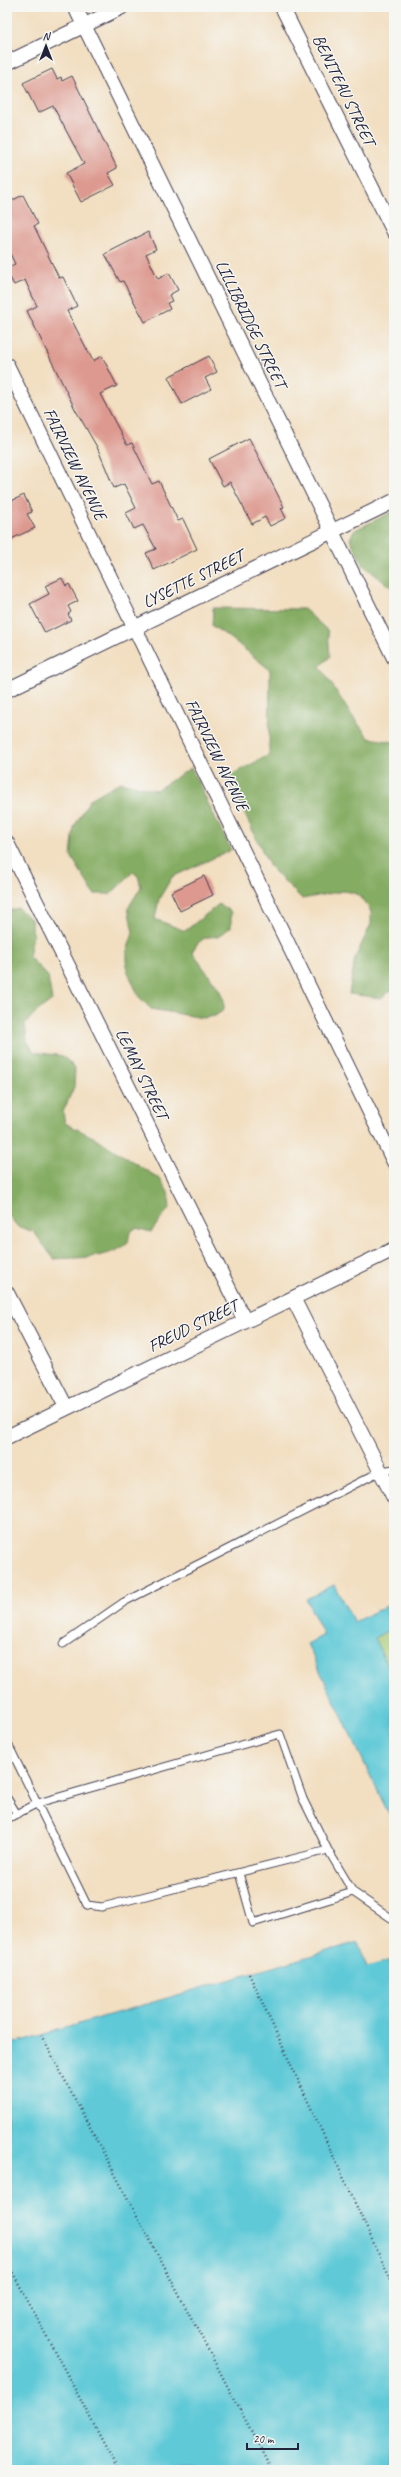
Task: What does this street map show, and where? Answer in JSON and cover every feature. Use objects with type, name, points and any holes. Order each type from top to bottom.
[{"type":"street","name":"LILLIBRIDGE STREET","points":[[75,7],[333,530],[394,658]]},
{"type":"street","points":[[7,63],[122,7]]},
{"type":"street","name":"BENITEAU STREET","points":[[282,7],[394,232]]},
{"type":"street","name":"FAIRVIEW AVENUE","points":[[7,365],[394,1162]]},
{"type":"street","name":"LYSETTE STREET","points":[[7,690],[394,501]]},
{"type":"street","name":"LEMAY STREET","points":[[7,843],[244,1321]]},
{"type":"street","name":"FREUD STREET","points":[[7,1437],[66,1407],[394,1249]]},
{"type":"street","points":[[7,1294],[66,1407]]},
{"type":"street","points":[[293,1298],[334,1378],[387,1470],[394,1498]]},
{"type":"lane","points":[[63,1644],[124,1602],[387,1470]]},
{"type":"lane","points":[[7,1819],[38,1803],[280,1734],[302,1799],[328,1850],[353,1892],[394,1920]]},
{"type":"lane","points":[[7,1742],[38,1803],[86,1905],[102,1907],[328,1850]]},
{"type":"lane","points":[[7,1798],[16,1814]]},
{"type":"lane","points":[[239,1873],[253,1923],[353,1892]]},
{"type":"path","points":[[249,1974],[394,2287]]},
{"type":"path","points":[[41,2035],[272,2470]]},
{"type":"path","points":[[7,2262],[118,2470]]},
{"type":"green space","points":[[394,511],[394,590],[363,565],[350,539],[353,532],[357,529]]},
{"type":"green space","points":[[213,608],[304,609],[328,631],[330,657],[320,666],[350,713],[369,738],[394,742],[394,988],[381,998],[349,994],[355,958],[371,924],[371,912],[364,900],[354,893],[343,891],[302,899],[270,867],[227,777],[269,755],[270,670],[232,639],[212,626]]},
{"type":"green space","points":[[191,768],[231,850],[172,877],[159,899],[155,919],[185,931],[219,904],[231,912],[231,927],[218,937],[209,937],[202,940],[192,952],[219,989],[224,1000],[224,1010],[215,1016],[203,1018],[151,1009],[139,997],[127,970],[127,951],[133,933],[128,908],[141,887],[138,876],[133,872],[111,894],[94,894],[71,856],[74,827],[90,799],[120,782],[156,790]]},
{"type":"green space","points":[[18,908],[31,919],[33,935],[29,957],[48,976],[52,1000],[35,1013],[25,1024],[27,1041],[34,1052],[63,1056],[75,1068],[74,1087],[63,1112],[65,1123],[97,1139],[160,1179],[168,1192],[170,1207],[151,1232],[136,1228],[130,1232],[128,1243],[102,1255],[83,1258],[54,1259],[34,1232],[17,1226],[7,1213],[7,911]]},
{"type":"green space","points":[[394,1627],[394,1679],[373,1638]]},
{"type":"water","points":[[334,1585],[354,1622],[394,1602],[394,1627],[374,1638],[394,1679],[394,1825],[307,1644],[324,1635],[306,1599]]},
{"type":"water","points":[[358,1942],[367,1967],[394,1959],[394,2470],[7,2470],[7,2045]]},
{"type":"building","points":[[52,69],[57,79],[61,77],[62,81],[72,76],[117,168],[108,173],[115,185],[81,202],[66,173],[84,164],[53,106],[38,113],[23,83]]},
{"type":"building","points":[[23,195],[38,224],[34,226],[59,278],[63,277],[77,306],[67,311],[93,361],[102,356],[117,386],[100,394],[127,445],[132,443],[152,484],[159,481],[178,521],[183,519],[197,549],[154,570],[146,553],[156,549],[143,525],[134,529],[126,513],[136,508],[124,484],[114,488],[97,447],[75,409],[27,311],[37,306],[25,280],[14,285],[7,272],[7,268],[15,264],[7,247],[7,203]]},
{"type":"building","points":[[148,232],[156,249],[146,254],[158,279],[169,273],[178,290],[169,295],[172,301],[167,303],[170,309],[145,322],[123,281],[120,282],[105,254]]},
{"type":"building","points":[[209,356],[217,372],[205,378],[211,389],[182,404],[168,377]]},
{"type":"building","points":[[249,438],[284,507],[281,508],[286,518],[270,526],[265,517],[252,524],[230,482],[223,486],[209,459]]},
{"type":"building","points":[[24,495],[32,512],[27,514],[35,528],[7,541],[7,503]]},
{"type":"building","points":[[62,578],[66,586],[69,584],[78,601],[68,606],[71,612],[68,614],[71,620],[45,633],[30,604],[49,594],[45,586]]},
{"type":"building","points":[[204,876],[213,895],[180,911],[171,892]]}]
